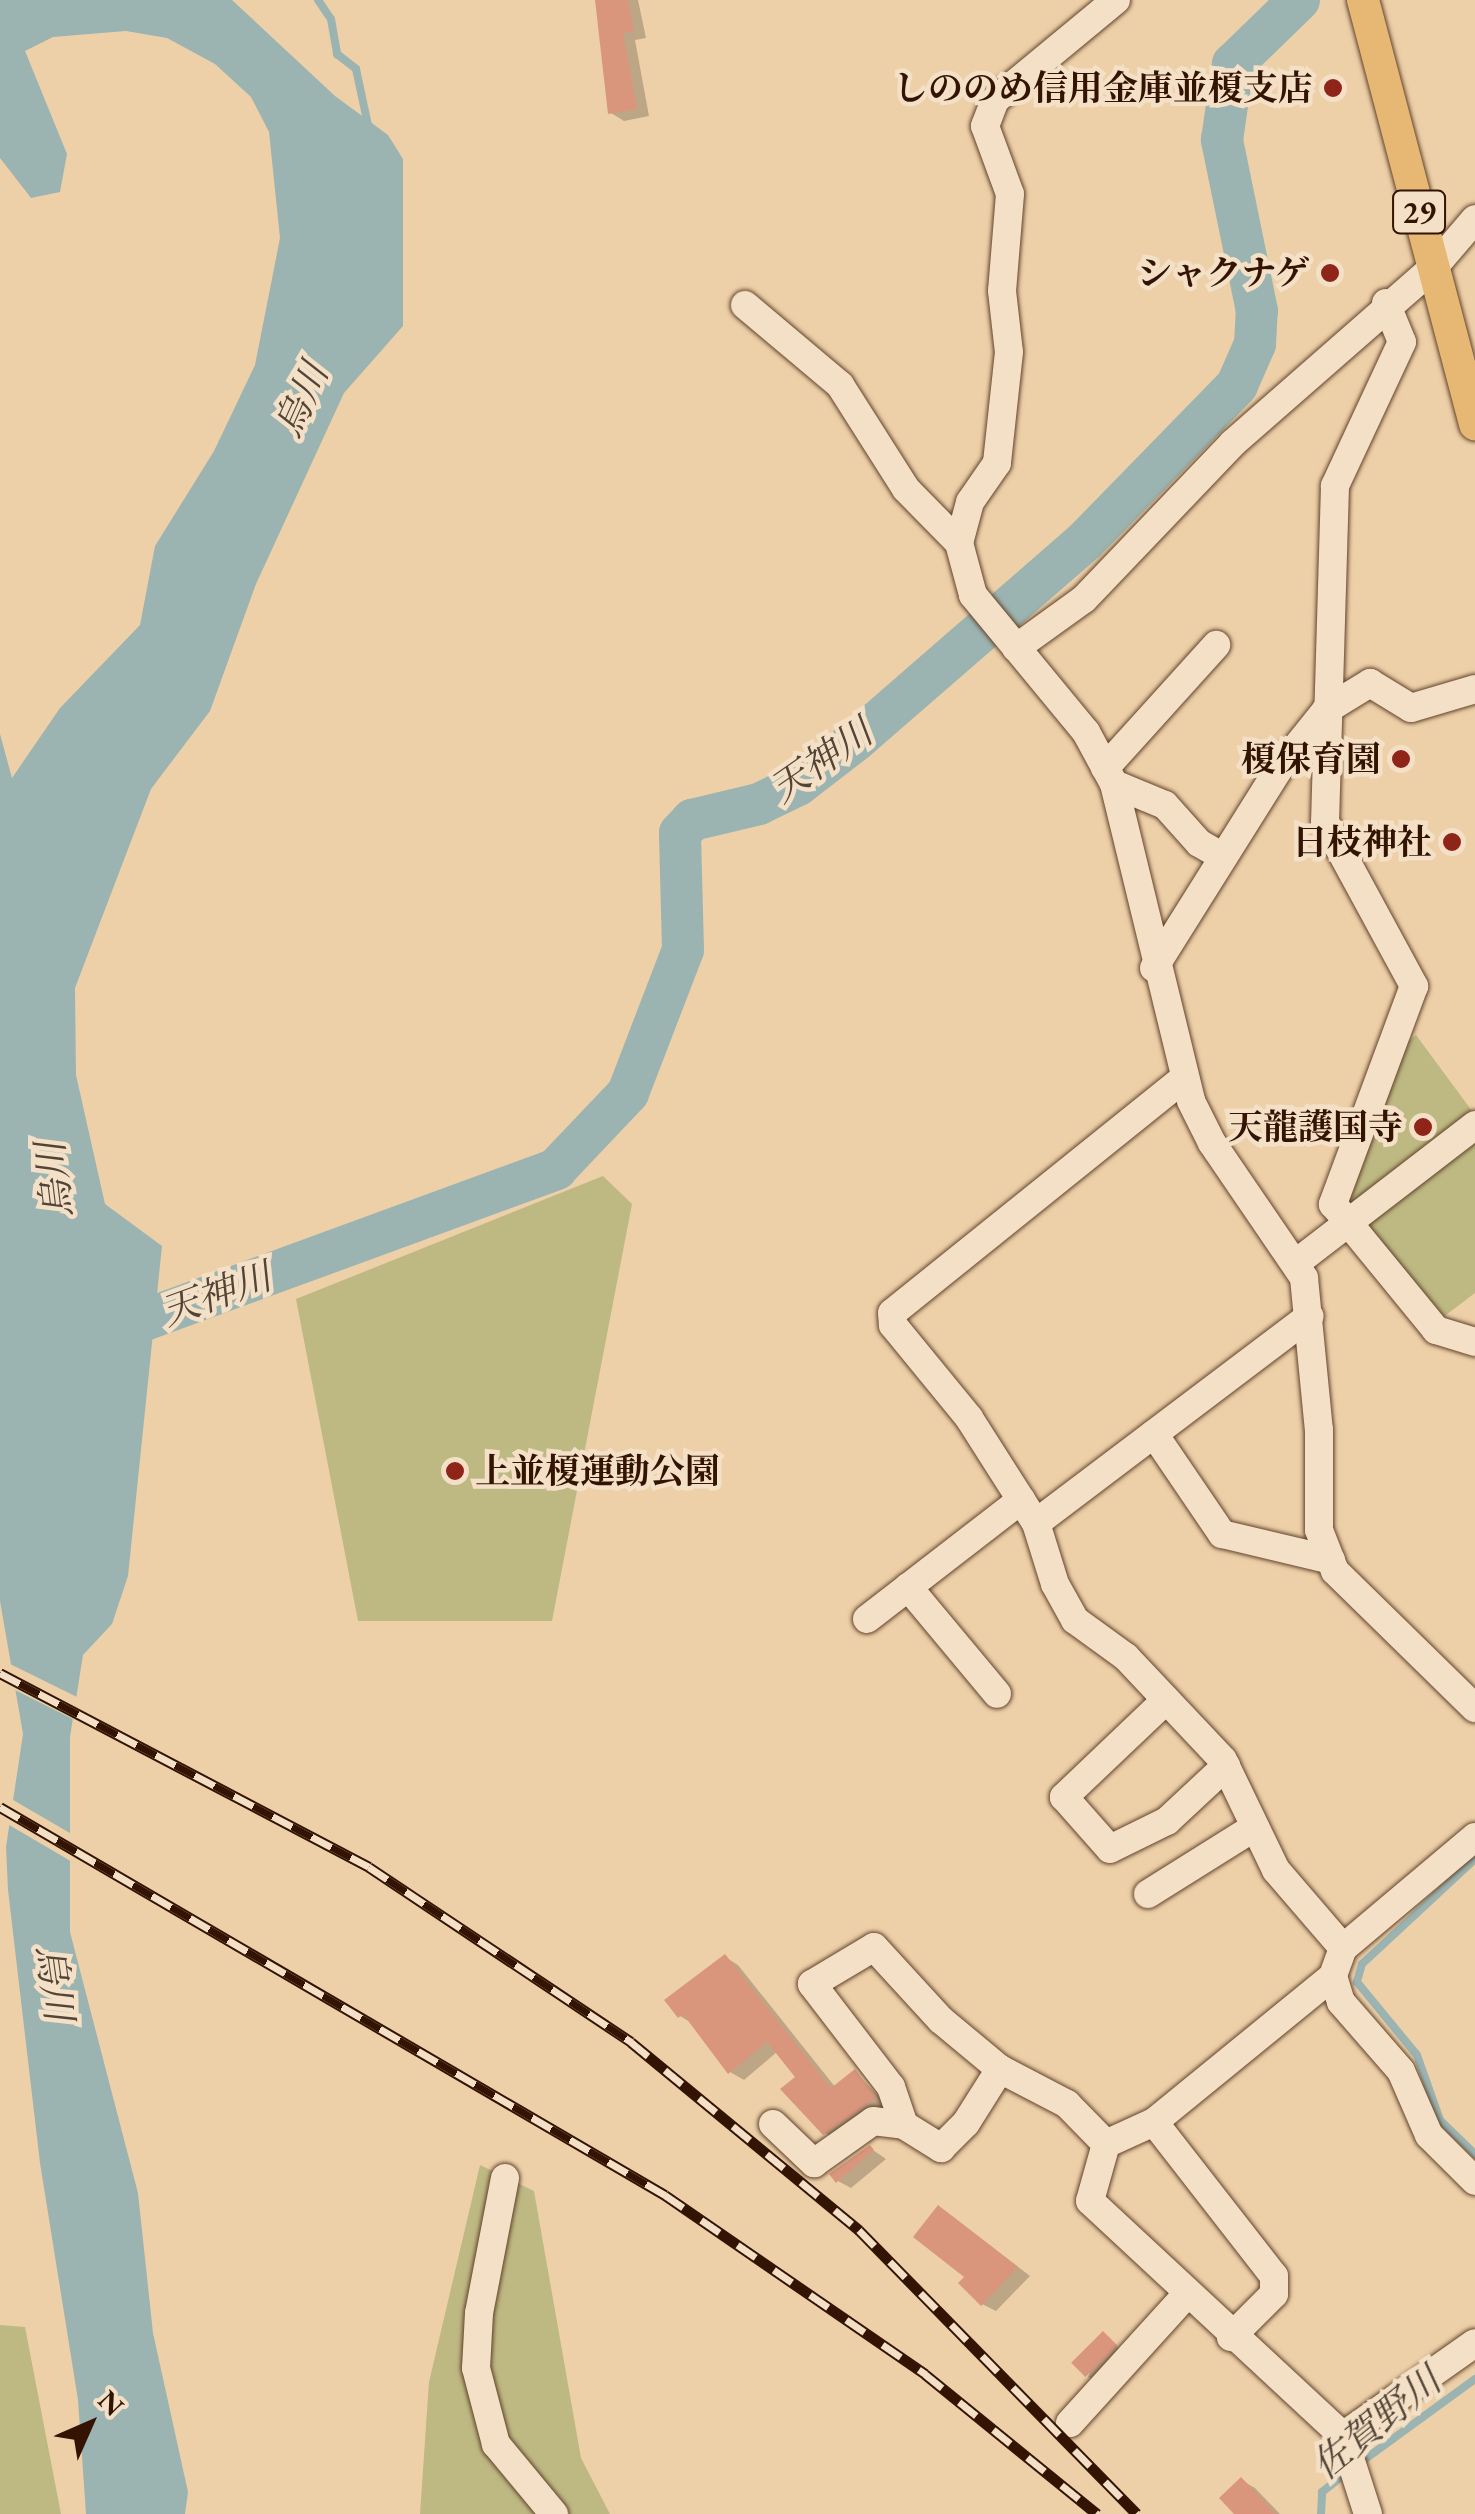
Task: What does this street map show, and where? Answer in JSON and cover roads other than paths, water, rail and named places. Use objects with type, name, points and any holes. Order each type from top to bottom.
[{"type":"main road","name":"29","points":[[1363,0],[1475,424]]},
{"type":"street","points":[[959,543],[964,516],[994,472],[1000,450],[1009,352],[1002,281],[1010,194],[985,126],[995,100],[1116,0]]},
{"type":"street","points":[[1010,641],[1084,600],[1233,444],[1386,302],[1434,267],[1475,220]]},
{"type":"street","points":[[1386,302],[1402,342],[1335,486],[1326,822],[1414,986],[1333,1204],[1436,1330],[1475,1342]]},
{"type":"street","points":[[745,305],[847,392],[906,488],[959,543],[982,606],[1086,732],[1110,776],[1183,1079],[1212,1143],[1296,1263],[1310,1316],[1319,1530],[1331,1560],[1475,1708]]},
{"type":"street","points":[[1110,776],[1216,646]]},
{"type":"street","points":[[1154,968],[1278,770],[1326,710],[1370,682],[1411,708],[1475,689]]},
{"type":"street","points":[[1110,776],[1165,806],[1200,843],[1224,857]]},
{"type":"street","points":[[1183,1079],[892,1312],[893,1325],[969,1418],[1028,1512],[1055,1584],[1076,1620],[1126,1657],[1226,1766],[1276,1870],[1344,1948]]},
{"type":"street","points":[[1296,1263],[1475,1125]]},
{"type":"street","points":[[866,1619],[908,1588],[1154,1434],[1310,1316]]},
{"type":"street","points":[[1154,1434],[1222,1534],[1331,1560]]},
{"type":"street","points":[[908,1588],[997,1694]]},
{"type":"street","points":[[1166,1700],[1064,1797],[1110,1849],[1166,1821],[1226,1766]]},
{"type":"street","points":[[1148,1894],[1254,1827]]},
{"type":"street","points":[[1368,2514],[1345,2440],[1090,2202],[1106,2144],[1154,2122],[1333,1976],[1344,1948],[1475,1837]]},
{"type":"street","points":[[904,2124],[891,2088],[812,1984],[874,1947],[940,2020],[1000,2069],[1068,2104],[1106,2144]]},
{"type":"street","points":[[1333,1976],[1341,2002],[1401,2070],[1429,2135],[1475,2180]]},
{"type":"street","points":[[773,2124],[814,2162],[873,2121],[904,2124],[941,2148],[966,2123],[1000,2069]]},
{"type":"street","points":[[1154,2122],[1274,2276],[1274,2294],[1231,2336]]},
{"type":"street","points":[[505,2178],[479,2313],[476,2368],[496,2444],[554,2514]]},
{"type":"street","points":[[1070,2422],[1186,2295]]},
{"type":"street","points":[[1345,2440],[1475,2344]]},
{"type":"water","name":"烏川","points":[[0,0],[232,0],[335,96],[388,135],[403,159],[403,326],[344,393],[256,584],[210,711],[151,789],[75,988],[76,1075],[105,1204],[162,1246],[128,1576],[112,1624],[83,1655],[70,1737],[70,1932],[138,2193],[153,2333],[188,2492],[185,2514],[86,2514],[78,2400],[40,2163],[8,1890],[6,1847],[23,1734],[0,1601],[0,734],[12,778],[60,708],[140,625],[155,546],[214,451],[255,365],[280,238],[269,132],[251,97],[215,64],[167,38],[126,31],[53,37],[25,51],[67,154],[60,192],[31,198],[0,158]]},
{"type":"waterway","points":[[318,0],[331,19],[337,54],[356,69],[368,125]]},
{"type":"waterway","name":"天神川","points":[[98,1337],[556,1169],[628,1093],[683,950],[680,833],[692,820],[759,804],[798,785],[855,741],[1085,541],[1237,385],[1255,344],[1257,311],[1222,140],[1233,64],[1299,0]]},
{"type":"waterway","name":"佐賀野川","points":[[1475,1859],[1362,1964],[1357,1982],[1417,2055],[1440,2120],[1475,2154]]},
{"type":"waterway","name":"佐賀野川","points":[[1357,2465],[1475,2379]]},
{"type":"waterway","name":"佐賀野川","points":[[1321,2514],[1322,2492],[1346,2473]]},
{"type":"railway","points":[[0,1673],[369,1867],[631,2042],[859,2230],[1137,2514]]},
{"type":"railway","points":[[0,1807],[665,2195],[925,2374],[1097,2514]]},
{"type":"place","name":"しののめ信用金庫並榎支店","points":[[1333,88]]},
{"type":"place","name":"シャクナゲ","points":[[1330,273]]},
{"type":"place","name":"榎保育園","points":[[1401,759]]},
{"type":"place","name":"日枝神社","points":[[1452,842]]},
{"type":"place","name":"天龍護国寺","points":[[1423,1127]]},
{"type":"place","name":"上並榎運動公園","points":[[455,1471]]}]
